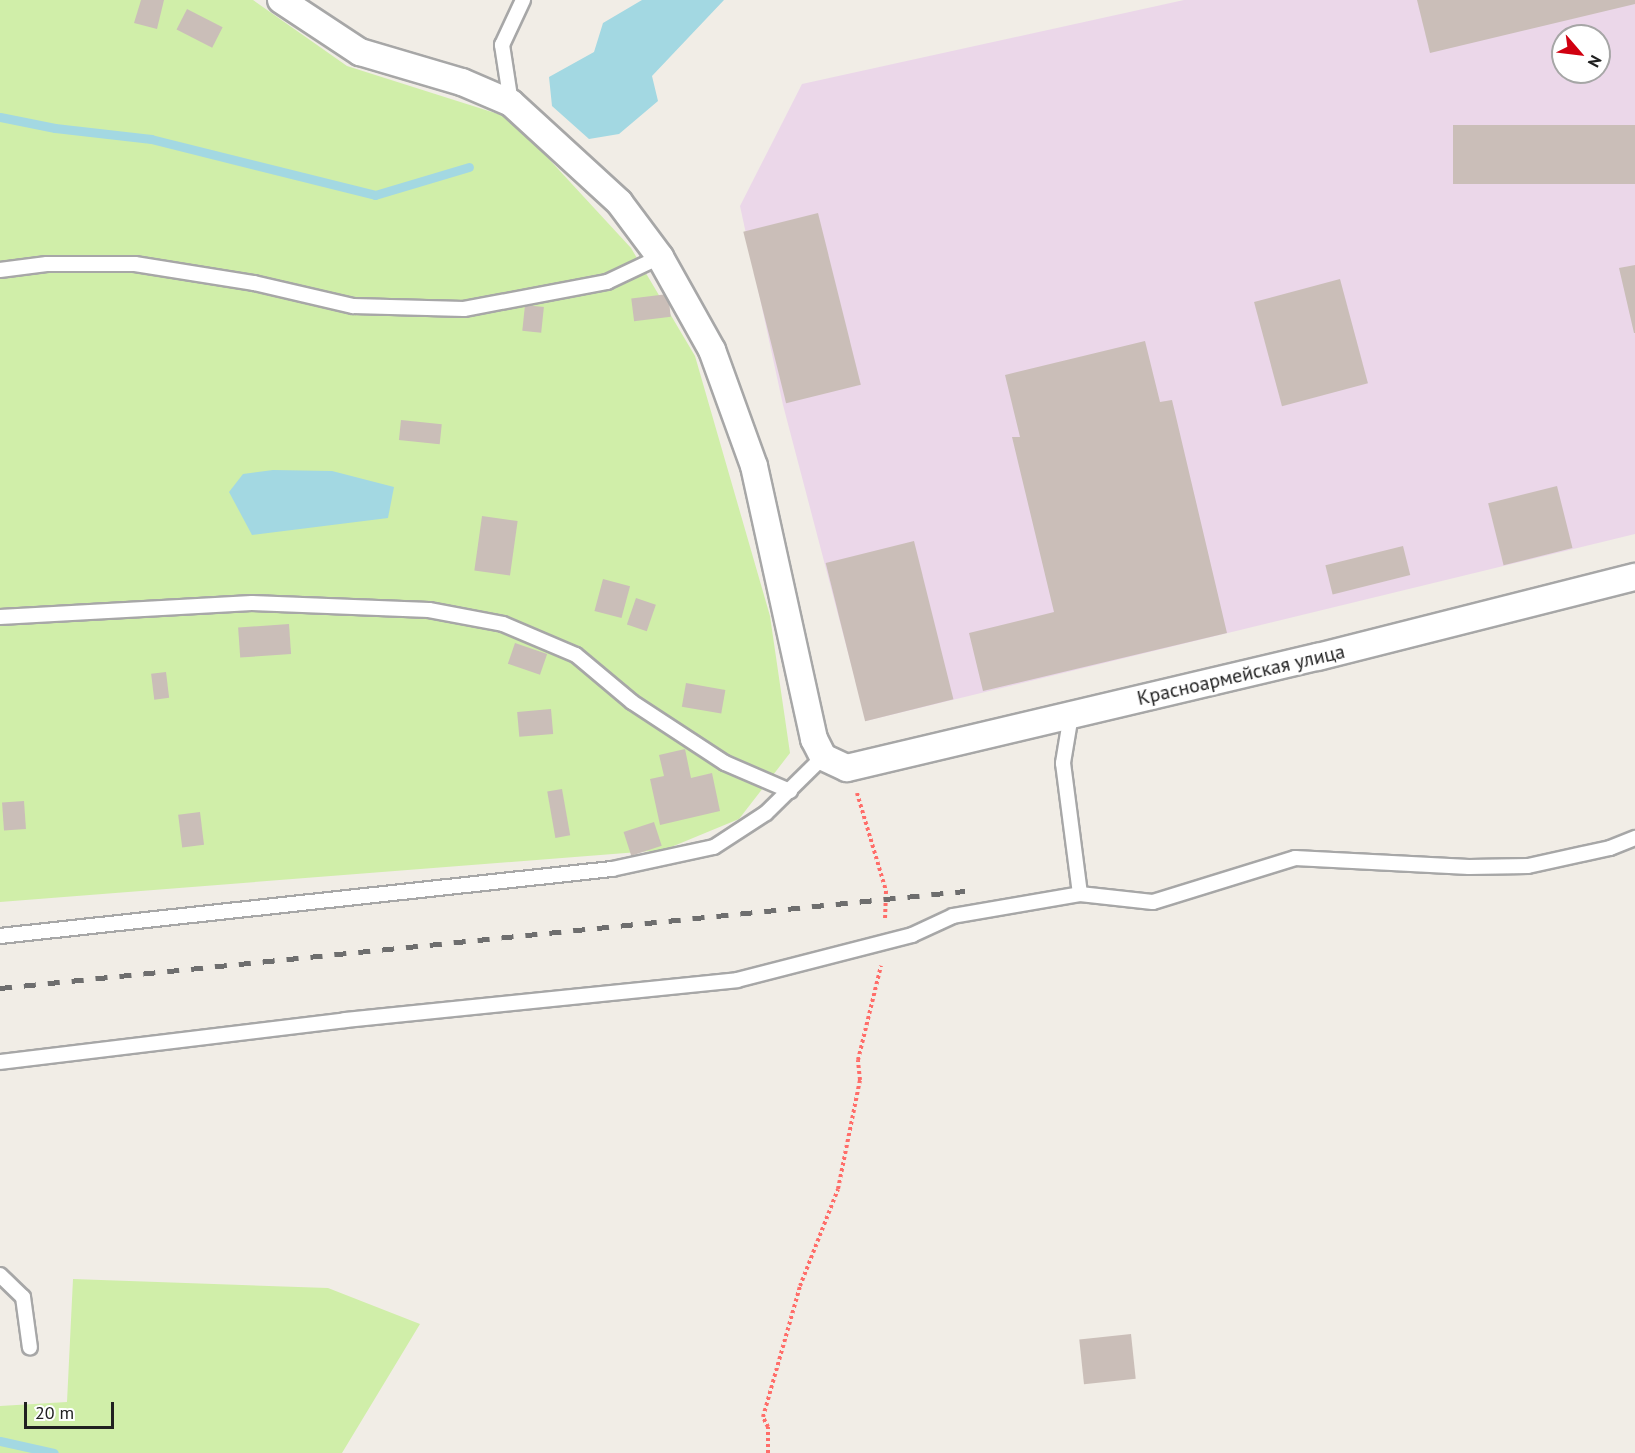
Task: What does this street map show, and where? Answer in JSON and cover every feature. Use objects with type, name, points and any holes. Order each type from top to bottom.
[{"type":"street","points":[[281,0],[360,52],[462,82],[511,103],[619,202],[660,257],[712,350],[754,466],[814,739],[823,757],[847,768]]},
{"type":"street","name":"Красноармейская улица","points":[[847,768],[1635,577]]},
{"type":"lane","points":[[511,103],[502,45],[523,0]]},
{"type":"lane","points":[[0,270],[47,264],[135,264],[254,283],[353,306],[464,309],[607,282],[660,257]]},
{"type":"lane","points":[[0,617],[252,603],[429,610],[503,624],[576,655],[632,702],[725,763],[790,790]]},
{"type":"lane","points":[[1071,715],[1063,763],[1080,894]]},
{"type":"lane","points":[[0,936],[612,869],[714,847],[766,813],[823,757]]},
{"type":"lane","points":[[0,1062],[357,1018],[736,980],[884,944],[953,916],[1080,894],[1153,902],[1295,858],[1469,867],[1528,866],[1610,848],[1635,838]]},
{"type":"lane","points":[[0,1275],[23,1298],[30,1348]]},
{"type":"path","points":[[768,1453],[768,1427],[763,1417],[797,1295],[838,1188],[858,1091],[858,1060],[878,988],[884,944],[886,891],[847,768]]},
{"type":"shaded area","points":[[1184,0],[1635,0],[1635,534],[866,721],[783,405],[740,206],[802,84]]},
{"type":"green space","points":[[0,0],[253,0],[347,66],[511,118],[631,248],[695,356],[770,616],[790,753],[739,819],[664,850],[0,902]]},
{"type":"green space","points":[[73,1279],[328,1288],[420,1324],[342,1453],[0,1453],[0,1406],[67,1402]]},
{"type":"water","points":[[642,0],[724,0],[652,76],[658,101],[619,134],[589,139],[552,106],[549,77],[594,52],[603,23]]},
{"type":"water","points":[[273,470],[332,471],[394,487],[388,518],[252,535],[229,492],[243,474]]},
{"type":"building","points":[[141,0],[164,0],[157,29],[134,23]]},
{"type":"building","points":[[1417,0],[1635,0],[1635,4],[1430,53]]},
{"type":"building","points":[[187,9],[223,27],[212,48],[177,29]]},
{"type":"building","points":[[1453,125],[1635,125],[1635,184],[1453,184]]},
{"type":"building","points":[[818,213],[861,385],[786,403],[743,232]]},
{"type":"building","points":[[1635,265],[1635,333],[1634,333],[1619,268]]},
{"type":"building","points":[[1340,279],[1368,383],[1282,406],[1254,302]]},
{"type":"building","points":[[668,294],[671,317],[634,321],[631,299]]},
{"type":"building","points":[[525,305],[544,307],[541,333],[522,331]]},
{"type":"building","points":[[1145,341],[1160,402],[1172,400],[1227,633],[983,691],[969,633],[1054,612],[1012,437],[1020,437],[1005,375]]},
{"type":"building","points":[[401,420],[442,424],[440,444],[399,440]]},
{"type":"building","points":[[1557,486],[1572,548],[1504,565],[1488,503]]},
{"type":"building","points":[[482,516],[518,521],[510,575],[474,570]]},
{"type":"building","points":[[914,541],[953,699],[865,721],[826,563]]},
{"type":"building","points":[[1403,546],[1410,575],[1333,594],[1325,565]]},
{"type":"building","points":[[603,579],[630,586],[622,618],[594,611]]},
{"type":"building","points":[[636,598],[656,605],[647,631],[627,624]]},
{"type":"building","points":[[289,624],[291,654],[240,657],[238,628]]},
{"type":"building","points":[[515,643],[547,654],[540,675],[508,664]]},
{"type":"building","points":[[166,672],[169,698],[154,700],[151,674]]},
{"type":"building","points":[[686,683],[725,690],[721,714],[682,707]]},
{"type":"building","points":[[551,709],[553,734],[519,737],[517,712]]},
{"type":"building","points":[[685,749],[691,778],[712,773],[720,811],[660,825],[650,779],[664,776],[659,755]]},
{"type":"building","points":[[562,789],[570,835],[555,838],[547,792]]},
{"type":"building","points":[[24,801],[26,829],[4,830],[2,803]]},
{"type":"building","points":[[200,812],[204,845],[182,847],[178,815]]},
{"type":"building","points":[[654,822],[662,846],[631,856],[624,832]]},
{"type":"building","points":[[1131,1334],[1136,1379],[1084,1384],[1079,1339]]},
{"type":"waterway","points":[[0,117],[55,128],[151,139],[375,195],[469,167]]},
{"type":"waterway","points":[[0,1441],[54,1453]]},
{"type":"railway","points":[[0,988],[965,891]]}]
